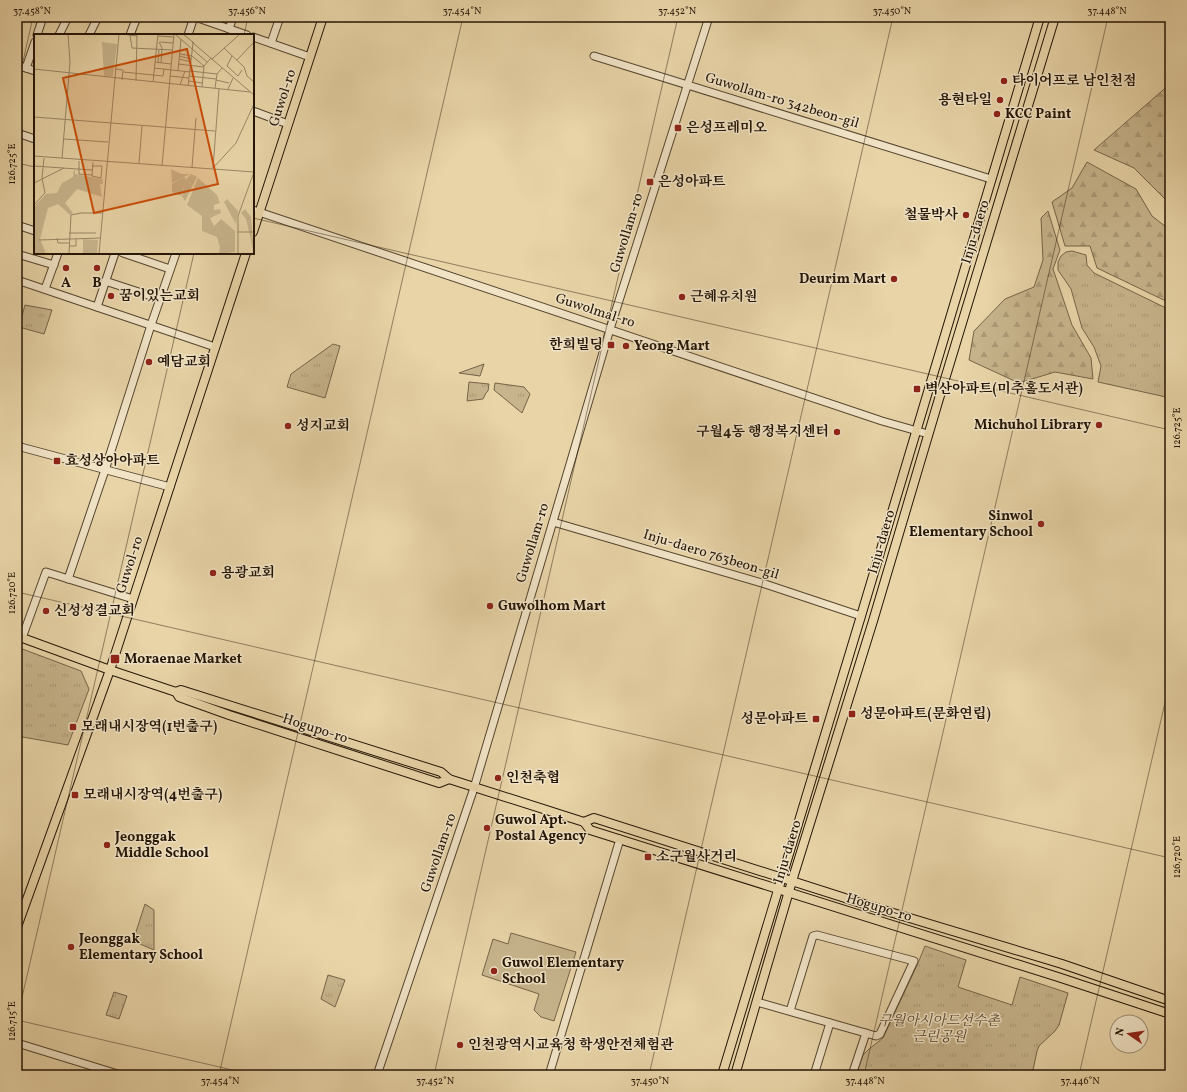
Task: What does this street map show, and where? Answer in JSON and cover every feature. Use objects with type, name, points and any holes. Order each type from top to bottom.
[{"type":"main road","name":"Guwol-ro","points":[[254,225],[256,211],[288,124],[323,17]]},
{"type":"main road","name":"Inju-daero","points":[[722,1075],[1040,17]]},
{"type":"main road","name":"Inju-daero","points":[[735,1075],[788,893],[873,621],[928,434],[1056,17]]},
{"type":"main road","name":"Guwol-ro","points":[[17,928],[110,670],[246,254]]},
{"type":"main road","name":"Hogupo-ro","points":[[20,637],[176,692],[181,690],[441,772],[449,779],[474,788],[584,822],[590,830],[1058,977],[1170,1014]]},
{"type":"main road","name":"Hogupo-ro","points":[[584,822],[594,818],[870,906],[1062,964],[1170,1001]]},
{"type":"street","points":[[37,34],[43,17]]},
{"type":"street","points":[[60,34],[68,17]]},
{"type":"street","points":[[90,34],[98,17]]},
{"type":"street","points":[[130,34],[137,17]]},
{"type":"street","points":[[188,34],[194,17],[244,34]]},
{"type":"street","points":[[229,29],[233,17]]},
{"type":"street","points":[[271,43],[280,17]]},
{"type":"street","name":"Guwollam-ro","points":[[377,1075],[474,788],[610,330],[709,17]]},
{"type":"street","points":[[254,37],[310,57]]},
{"type":"street","points":[[17,65],[31,69],[34,49]]},
{"type":"street","name":"Guwollam-ro 342beon-gil","points":[[594,56],[991,179]]},
{"type":"street","points":[[254,111],[288,124]]},
{"type":"street","points":[[17,133],[34,139]]},
{"type":"street","name":"Guwolmal-ro","points":[[256,211],[882,421],[928,434]]},
{"type":"street","points":[[17,225],[34,231]]},
{"type":"street","points":[[17,254],[54,264]]},
{"type":"street","points":[[45,290],[58,254]]},
{"type":"street","points":[[97,307],[115,254]]},
{"type":"street","points":[[126,254],[170,269]]},
{"type":"street","points":[[68,579],[176,254]]},
{"type":"street","points":[[17,280],[215,347]]},
{"type":"street","points":[[105,281],[160,299]]},
{"type":"street","points":[[17,446],[170,487]]},
{"type":"street","name":"Inju-daero 763beon-gil","points":[[553,522],[765,584],[861,616]]},
{"type":"street","points":[[20,637],[46,572],[133,600]]},
{"type":"street","points":[[549,1075],[620,839]]},
{"type":"street","points":[[757,1002],[876,1036],[880,1034],[914,961],[817,935],[813,936],[790,1011]]},
{"type":"street","points":[[814,1075],[830,1023]]},
{"type":"street","points":[[852,1075],[866,1033]]},
{"type":"street","points":[[17,1042],[121,1075]]},
{"type":"green space","points":[[1170,84],[1170,204],[1134,168],[1094,150]]},
{"type":"green space","points":[[1087,162],[1136,189],[1152,216],[1170,230],[1170,303],[1097,268],[1090,246],[1065,246],[1052,202],[1072,188]]},
{"type":"green space","points":[[1048,211],[1060,250],[1053,269],[1072,325],[1091,358],[1093,379],[1055,372],[1019,383],[969,360],[974,331],[1005,299],[1034,287],[1043,260],[1041,218]]},
{"type":"green space","points":[[1072,251],[1086,255],[1087,265],[1094,273],[1170,310],[1170,392],[1166,397],[1098,382],[1101,366],[1094,347],[1082,328],[1071,289],[1058,270],[1058,262],[1061,256],[1066,252]]},
{"type":"green space","points":[[25,305],[52,310],[44,334],[19,327]]},
{"type":"green space","points":[[333,344],[340,346],[325,398],[287,387],[291,374]]},
{"type":"green space","points":[[484,364],[480,376],[459,373]]},
{"type":"green space","points":[[469,382],[489,384],[488,391],[483,399],[467,401]]},
{"type":"green space","points":[[495,383],[524,387],[530,394],[522,413],[494,390]]},
{"type":"green space","points":[[17,647],[81,671],[89,689],[68,745],[17,736]]},
{"type":"green space","points":[[145,904],[154,910],[154,950],[133,941]]},
{"type":"green space","points":[[511,933],[576,952],[554,1021],[541,1017],[534,1010],[539,994],[482,975],[493,939],[508,944]]},
{"type":"green space","name":"구월아시아드선수촌 근린공원","points":[[925,946],[966,960],[958,987],[1012,1005],[1020,977],[1068,993],[1059,1025],[1055,1031],[1039,1046],[1032,1075],[856,1075],[863,1055],[883,1038]]},
{"type":"green space","points":[[328,975],[345,980],[335,1007],[321,999]]},
{"type":"green space","points":[[114,992],[127,996],[119,1019],[106,1015]]},
{"type":"place","name":"타이어프로 남인천점","points":[[1004,81]]},
{"type":"place","name":"용현타일","points":[[1000,100]]},
{"type":"place","name":"KCC Paint","points":[[997,114]]},
{"type":"place","name":"은성프레미오","points":[[678,128]]},
{"type":"place","name":"은성아파트","points":[[650,182]]},
{"type":"place","name":"철물박사","points":[[966,215]]},
{"type":"place","name":"A","points":[[66,268]]},
{"type":"place","name":"B","points":[[97,268]]},
{"type":"place","name":"Deurim Mart","points":[[894,279]]},
{"type":"place","name":"꿈이있는교회","points":[[111,296]]},
{"type":"place","name":"근혜유치원","points":[[682,297]]},
{"type":"place","name":"한희빌딩","points":[[611,345]]},
{"type":"place","name":"Yeong Mart","points":[[626,346]]},
{"type":"place","name":"예담교회","points":[[149,362]]},
{"type":"place","name":"벽산아파트(미추홀도서관)","points":[[917,389]]},
{"type":"place","name":"Michuhol Library","points":[[1099,425]]},
{"type":"place","name":"성지교회","points":[[288,426]]},
{"type":"place","name":"구월4동 행정복지센터","points":[[837,432]]},
{"type":"place","name":"효성상아아파트","points":[[57,461]]},
{"type":"place","name":"Sinwol Elementary School","points":[[1041,524]]},
{"type":"place","name":"용광교회","points":[[213,573]]},
{"type":"place","name":"Guwolhom Mart","points":[[490,606]]},
{"type":"place","name":"신성성결교회","points":[[46,611]]},
{"type":"place","name":"Moraenae Market","points":[[115,659]]},
{"type":"place","name":"성문아파트(문화연립)","points":[[852,714]]},
{"type":"place","name":"성문아파트","points":[[816,719]]},
{"type":"place","name":"모래내시장역(1번출구)","points":[[73,727]]},
{"type":"place","name":"인천축협","points":[[498,778]]},
{"type":"place","name":"모래내시장역(4번출구)","points":[[75,795]]},
{"type":"place","name":"Guwol Apt. Postal Agency","points":[[487,828]]},
{"type":"place","name":"Jeonggak Middle School","points":[[107,845]]},
{"type":"place","name":"소구월사거리","points":[[648,857]]},
{"type":"place","name":"Jeonggak Elementary School","points":[[71,947]]},
{"type":"place","name":"Guwol Elementary School","points":[[494,971]]},
{"type":"place","name":"인천광역시교육청 학생안전체험관","points":[[460,1045]]}]
